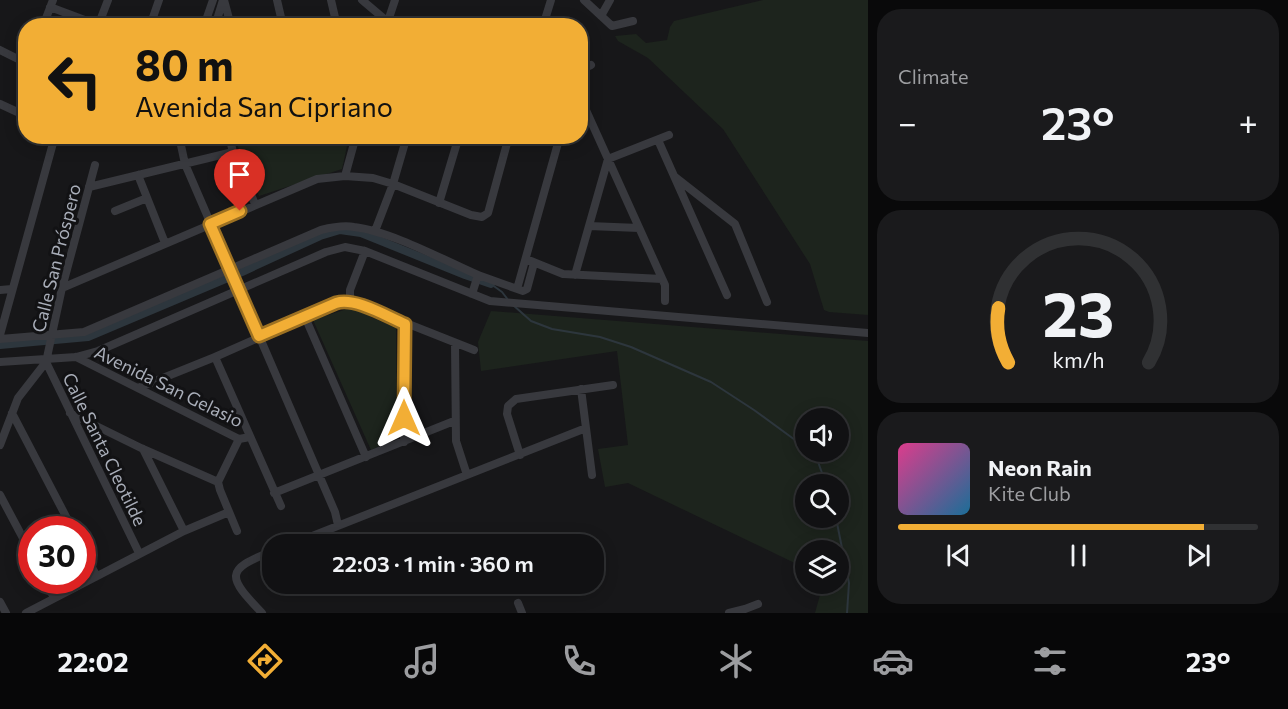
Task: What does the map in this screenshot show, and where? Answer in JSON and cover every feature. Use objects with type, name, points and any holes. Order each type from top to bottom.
[{"type":"street","points":[[101,18],[108,0]]},
{"type":"street","points":[[153,18],[159,0]]},
{"type":"street","points":[[207,18],[213,0]]},
{"type":"street","points":[[218,18],[224,0]]},
{"type":"street","points":[[224,0],[229,18]]},
{"type":"street","points":[[277,0],[281,18]]},
{"type":"street","points":[[331,0],[335,18]]},
{"type":"street","points":[[362,0],[381,18]]},
{"type":"street","points":[[389,18],[395,0]]},
{"type":"street","points":[[545,18],[551,0]]},
{"type":"street","points":[[584,0],[612,26],[633,21]]},
{"type":"street","points":[[601,16],[609,0]]},
{"type":"street","points":[[46,18],[51,3],[83,18]]},
{"type":"street","points":[[0,50],[18,59]]},
{"type":"street","points":[[0,105],[18,113]]},
{"type":"street","points":[[588,115],[662,279],[666,289],[665,301]]},
{"type":"street","points":[[608,159],[669,135]]},
{"type":"street","points":[[657,140],[727,295]]},
{"type":"street","points":[[54,144],[0,337],[51,338],[84,332],[231,272],[321,230],[346,226],[375,231],[517,289],[530,261],[558,144]]},
{"type":"street","points":[[181,144],[185,164],[335,512],[338,525]]},
{"type":"street","points":[[231,144],[255,204]]},
{"type":"street","points":[[345,176],[354,144]]},
{"type":"street","points":[[375,231],[393,184],[405,144]]},
{"type":"street","points":[[440,203],[457,144]]},
{"type":"street","points":[[62,288],[317,179],[345,176],[373,178],[471,215],[482,217],[488,213],[507,144]]},
{"type":"street","points":[[89,186],[233,152]]},
{"type":"street","points":[[575,274],[608,159]]},
{"type":"street","name":"Calle San Próspero","points":[[47,357],[62,288],[95,165]]},
{"type":"street","points":[[138,175],[165,243]]},
{"type":"street","points":[[674,176],[735,224],[767,302]]},
{"type":"street","points":[[115,211],[147,198]]},
{"type":"street","points":[[589,226],[639,228]]},
{"type":"street","points":[[0,362],[47,357],[76,357],[98,351],[239,287],[335,249],[351,248],[364,251],[490,301],[868,333]]},
{"type":"street","points":[[350,302],[350,290],[364,251]]},
{"type":"street","points":[[530,261],[563,274],[662,279]]},
{"type":"street","points":[[472,294],[478,275]]},
{"type":"street","points":[[0,290],[12,289]]},
{"type":"street","points":[[138,388],[215,357],[336,303],[350,302],[474,350]]},
{"type":"street","points":[[305,317],[366,457]]},
{"type":"street","points":[[404,442],[405,324]]},
{"type":"street","points":[[455,344],[454,422],[456,441],[466,475]]},
{"type":"street","points":[[0,445],[18,398],[47,357]]},
{"type":"street","name":"Calle Santa Cleotilde","points":[[47,357],[69,413],[139,553]]},
{"type":"street","name":"Avenida San Gelasio","points":[[76,357],[239,439],[250,437]]},
{"type":"street","points":[[215,357],[280,506]]},
{"type":"street","points":[[520,455],[507,414],[508,406],[516,399],[613,385]]},
{"type":"street","points":[[581,389],[592,475]]},
{"type":"street","points":[[12,413],[65,516]]},
{"type":"street","points":[[69,413],[218,482]]},
{"type":"street","points":[[274,493],[454,422]]},
{"type":"street","points":[[316,534],[586,428]]},
{"type":"street","points":[[237,531],[218,482],[239,439]]},
{"type":"street","points":[[143,449],[184,531]]},
{"type":"street","points":[[0,495],[18,529]]},
{"type":"street","points":[[96,576],[184,531],[229,512]]},
{"type":"street","points":[[262,555],[238,567],[237,582],[262,613]]},
{"type":"street","points":[[52,594],[54,598]]},
{"type":"street","points":[[27,613],[62,594]]},
{"type":"street","points":[[0,602],[6,613]]},
{"type":"street","points":[[518,603],[522,613]]},
{"type":"street","points":[[729,613],[758,604]]},
{"type":"shaded area","points":[[763,0],[868,0],[868,315],[824,310],[810,264],[723,129],[648,58],[618,41],[615,36],[636,34],[646,43],[667,40],[674,21]]},
{"type":"shaded area","points":[[237,144],[347,144],[342,169],[259,196]]},
{"type":"shaded area","points":[[347,309],[356,310],[396,328],[397,438],[371,450],[313,320]]},
{"type":"shaded area","points":[[491,311],[868,341],[868,613],[815,613],[820,595],[849,594],[849,540],[795,540],[795,563],[628,483],[605,487],[598,449],[628,445],[617,351],[481,371],[478,342]]},
{"type":"waterway","points":[[0,345],[88,337],[242,272],[320,236],[340,230],[361,233],[491,284]]},
{"type":"waterway","points":[[491,284],[509,301]]},
{"type":"waterway","points":[[513,305],[531,321],[552,329],[600,337],[631,347],[711,382],[795,440]]},
{"type":"waterway","points":[[818,462],[822,474]]},
{"type":"waterway","points":[[838,528],[849,583],[847,613]]},
{"type":"route","points":[[240,211],[210,224],[259,336],[345,301],[358,304],[405,324],[404,418]]}]
